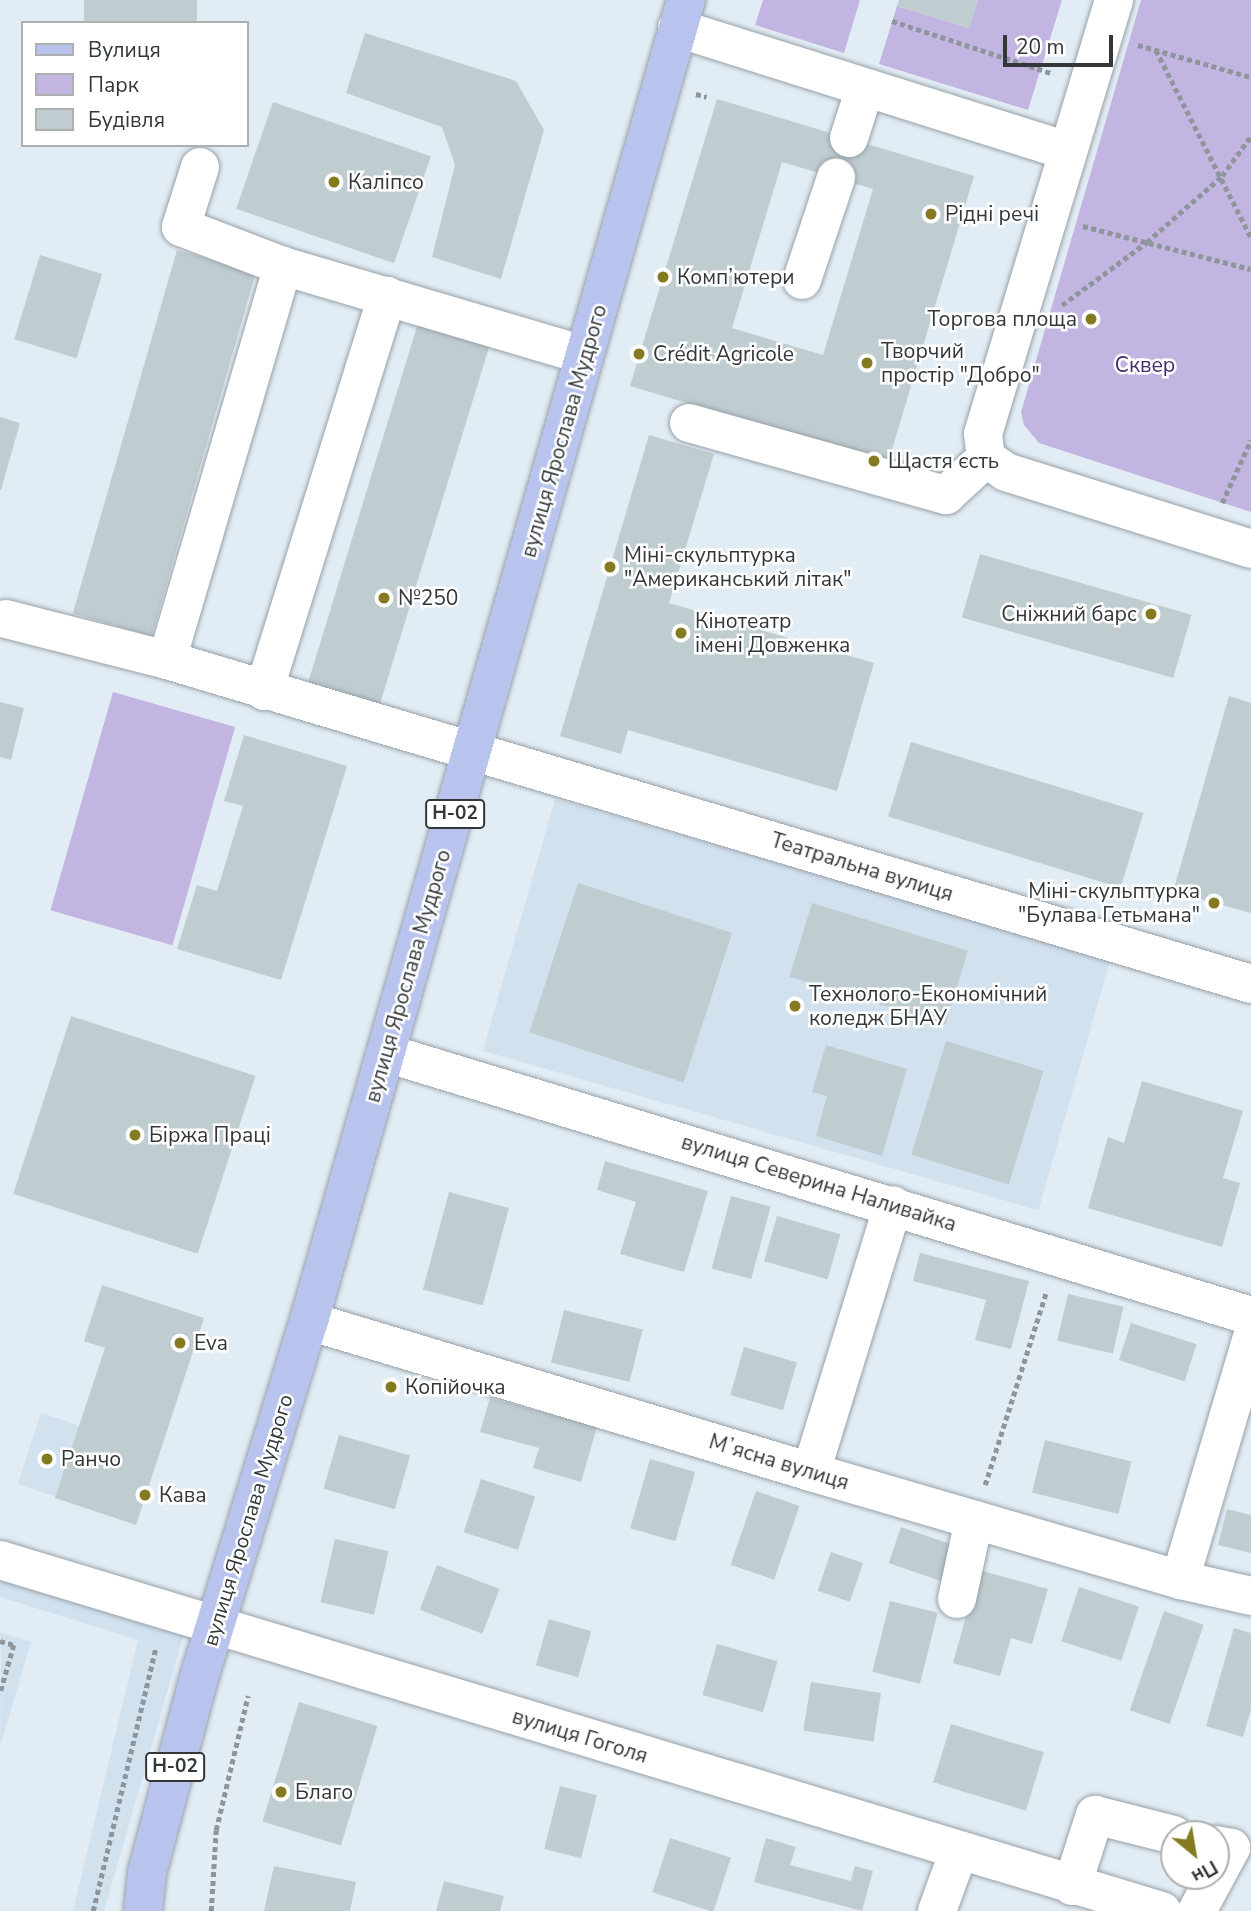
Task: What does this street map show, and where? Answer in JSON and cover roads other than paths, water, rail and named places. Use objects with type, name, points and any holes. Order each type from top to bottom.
[{"type":"main road","name":"вулиця Ярослава Мудрого","points":[[143,1911],[155,1841],[215,1625],[309,1321],[682,14]]},
{"type":"street","points":[[682,14],[865,88],[1067,151]]},
{"type":"street","points":[[1108,17],[983,433],[986,458],[1006,472],[1251,549]]},
{"type":"street","points":[[849,138],[865,88]]},
{"type":"street","points":[[200,167],[181,227],[283,266],[584,355]]},
{"type":"street","points":[[802,280],[836,178]]},
{"type":"street","points":[[167,660],[283,266]]},
{"type":"street","points":[[264,691],[387,296]]},
{"type":"street","points":[[689,423],[946,495],[986,458]]},
{"type":"street","name":"Театральна вулиця","points":[[6,619],[167,660],[1251,984]]},
{"type":"street","name":"вулиця Северина Наливайка","points":[[386,1054],[893,1205],[1251,1316]]},
{"type":"street","points":[[811,1472],[893,1205]]},
{"type":"street","name":"Мʼясна вулиця","points":[[309,1321],[974,1520],[1180,1580],[1251,1596]]},
{"type":"street","points":[[1180,1580],[1251,1340]]},
{"type":"street","points":[[957,1599],[974,1520]]},
{"type":"street","name":"вулиця Гоголя","points":[[0,1560],[1153,1910]]},
{"type":"street","points":[[1072,1886],[1095,1815],[1160,1831]]},
{"type":"street","points":[[937,1911],[959,1851]]},
{"type":"street","points":[[1197,1911],[1208,1890]]},
{"type":"place","name":"Каліпсо","points":[[334,182]]},
{"type":"place","name":"Рідні речі","points":[[931,214]]},
{"type":"place","name":"Комп’ютери","points":[[663,277]]},
{"type":"place","name":"Торгова площа","points":[[1091,319]]},
{"type":"place","name":"Crédit Agricole","points":[[639,354]]},
{"type":"place","name":"Творчий простір \"Добро\"","points":[[867,363]]},
{"type":"place","name":"Щастя єсть","points":[[874,461]]},
{"type":"place","name":"Міні-скульптурка \"Американський літак\"","points":[[610,567]]},
{"type":"place","name":"№250","points":[[384,598]]},
{"type":"place","name":"Сніжний барс","points":[[1151,614]]},
{"type":"place","name":"Кінотеатр імені Довженка","points":[[681,633]]},
{"type":"place","name":"Міні-скульптурка \"Булава Гетьмана\"","points":[[1214,903]]},
{"type":"place","name":"Технолого-Економічний коледж БНАУ","points":[[795,1006]]},
{"type":"place","name":"Біржа Праці","points":[[135,1135]]},
{"type":"place","name":"Eva","points":[[180,1343]]},
{"type":"place","name":"Копійочка","points":[[391,1387]]},
{"type":"place","name":"Ранчо","points":[[47,1459]]},
{"type":"place","name":"Кава","points":[[145,1495]]},
{"type":"place","name":"Благо","points":[[281,1792]]},
{"type":"park label","name":"Сквер","points":[[1145,365]]}]
